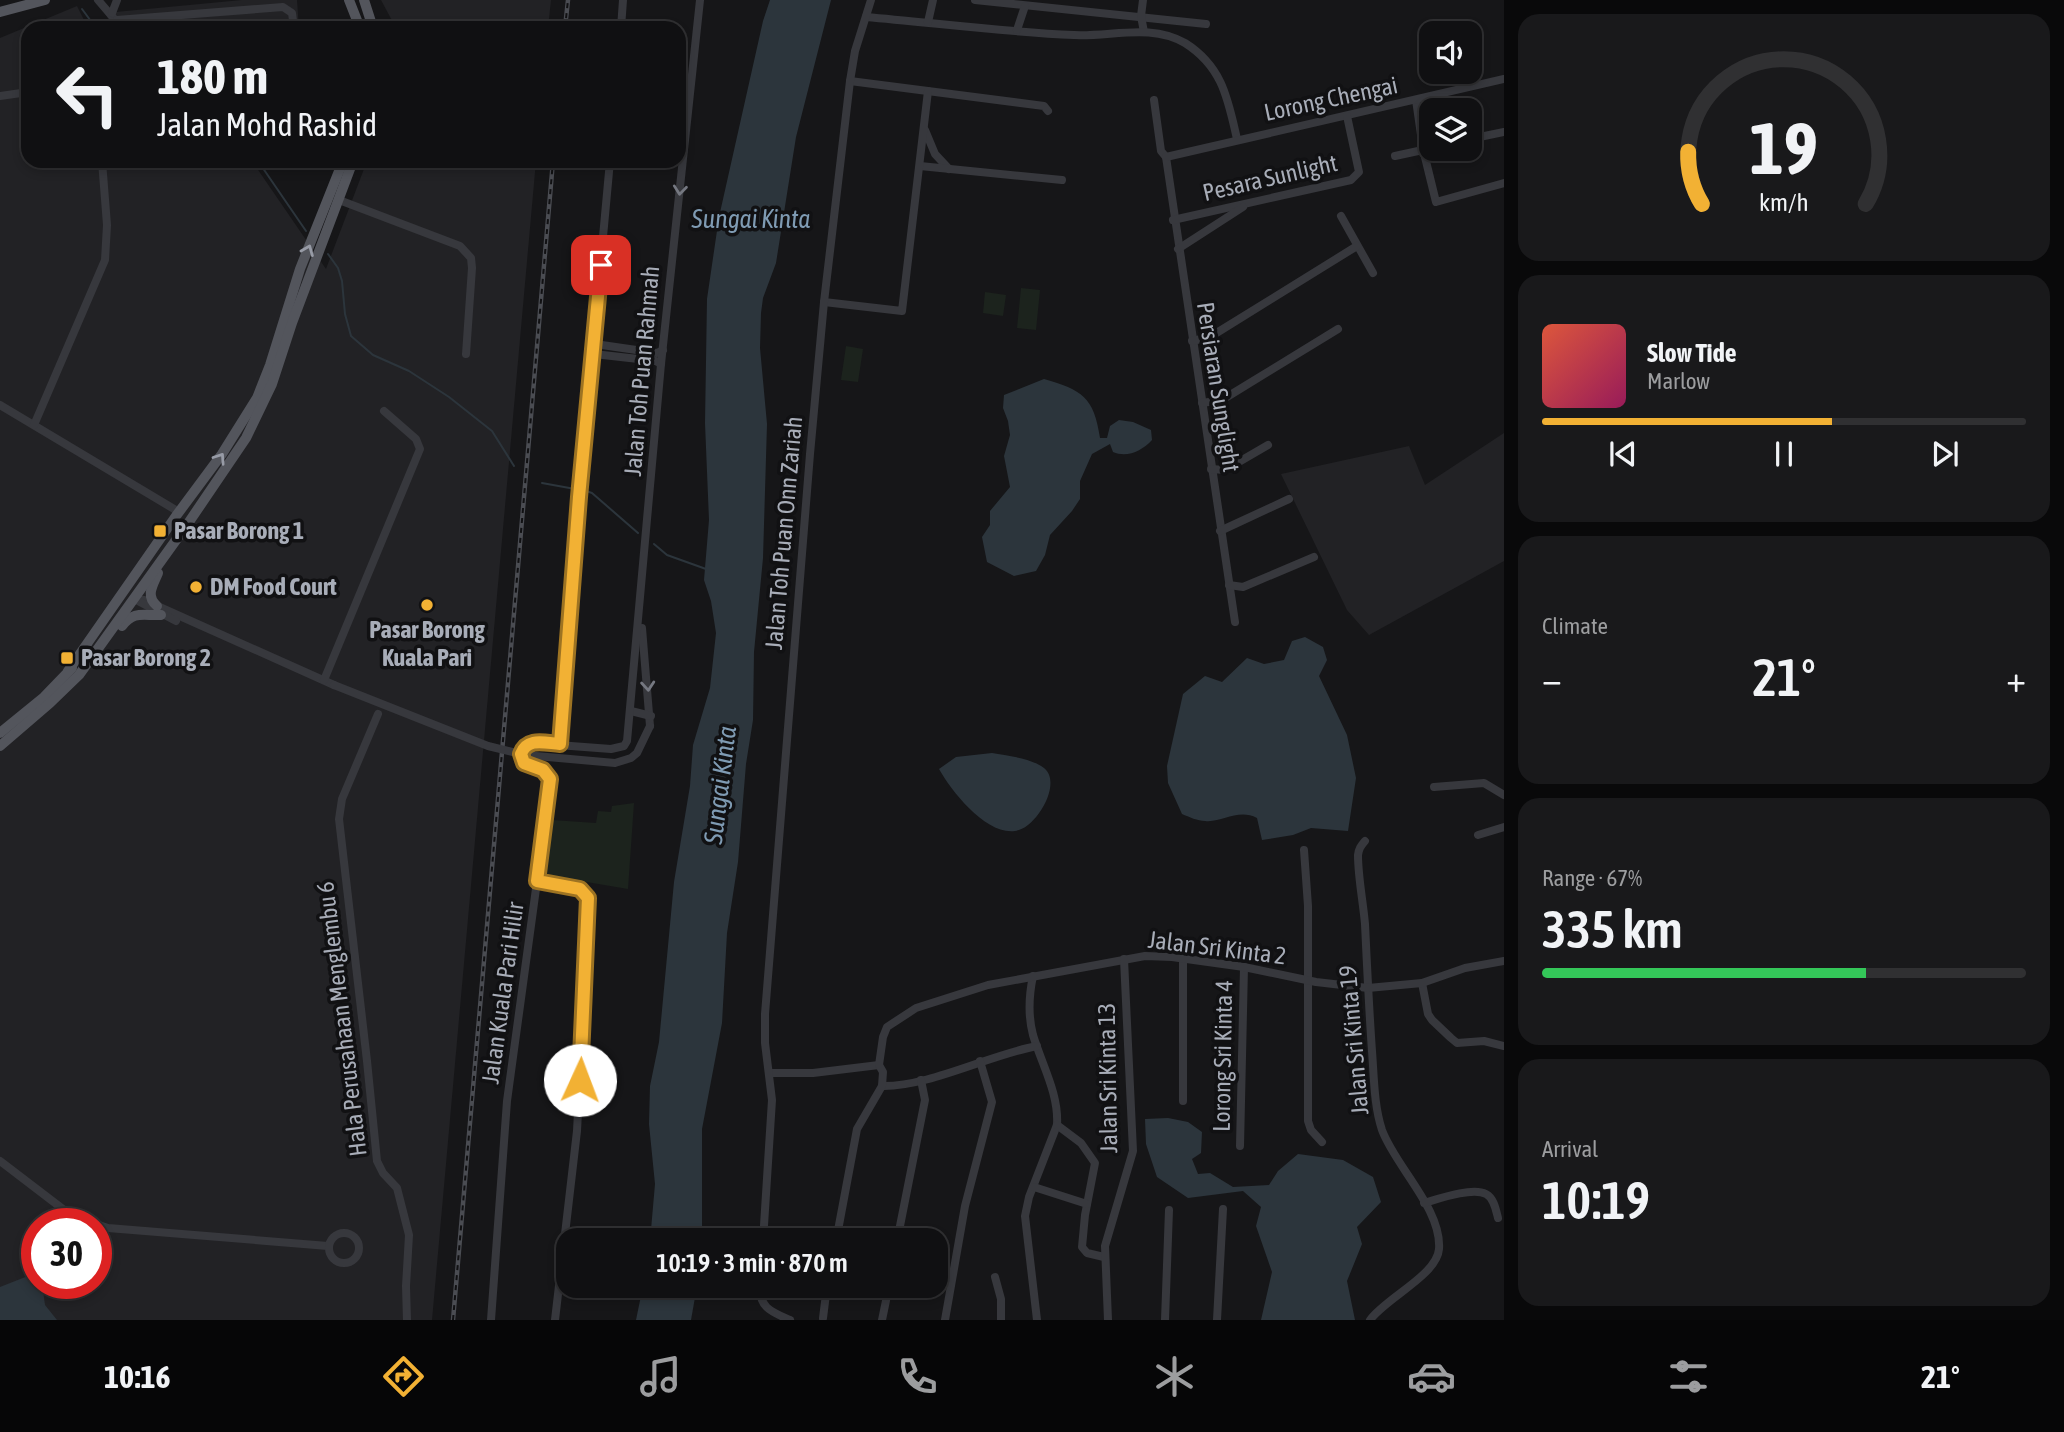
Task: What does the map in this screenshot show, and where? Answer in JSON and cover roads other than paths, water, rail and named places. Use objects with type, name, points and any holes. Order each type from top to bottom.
[{"type":"main road","points":[[0,10],[45,0]]},
{"type":"main road","points":[[364,0],[371,21]]},
{"type":"main road","points":[[349,3],[357,21]]},
{"type":"main road","points":[[0,746],[57,697],[257,398],[300,269],[340,168]]},
{"type":"main road","points":[[73,673],[121,604],[135,599],[246,438],[272,384],[350,168]]},
{"type":"main road","points":[[135,599],[135,586],[174,527],[179,512]]},
{"type":"main road","points":[[0,733],[102,652],[132,616],[159,610],[150,598],[150,593],[162,559]]},
{"type":"street","points":[[98,0],[117,21]]},
{"type":"street","points":[[117,0],[117,21]]},
{"type":"street","points":[[622,21],[623,0]]},
{"type":"street","name":"Jalan Toh Puan Rahmah","points":[[686,132],[700,0]]},
{"type":"street","name":"Jalan Toh Puan Onn Zariah","points":[[764,1228],[772,1100],[765,1043],[765,1014],[824,302],[850,81],[855,51],[871,0]]},
{"type":"street","points":[[928,22],[933,0]]},
{"type":"street","points":[[975,0],[1206,24]]},
{"type":"street","points":[[1143,0],[1141,16],[1144,32]]},
{"type":"street","points":[[1017,30],[1025,6]]},
{"type":"street","points":[[117,21],[283,7],[292,13],[294,21]]},
{"type":"street","points":[[866,17],[1076,36],[1144,32],[1163,34],[1194,50],[1213,71],[1224,88],[1237,139]]},
{"type":"street","name":"Lorong Chengai","points":[[1166,157],[1504,79]]},
{"type":"street","points":[[850,81],[1044,106],[1048,111]]},
{"type":"street","points":[[824,302],[902,311],[928,91]]},
{"type":"street","points":[[0,96],[21,93]]},
{"type":"street","name":"Persiaran Sunglight","points":[[1154,100],[1161,150],[1166,157],[1235,622]]},
{"type":"street","points":[[1416,100],[1419,113]]},
{"type":"street","name":"Pesara Sunlight","points":[[1174,220],[1351,180],[1359,172],[1347,116]]},
{"type":"street","points":[[924,127],[935,154],[949,169]]},
{"type":"street","points":[[1482,137],[1504,132]]},
{"type":"street","points":[[1395,156],[1419,151]]},
{"type":"street","points":[[1429,161],[1437,202],[1504,183]]},
{"type":"street","points":[[920,166],[1062,180]]},
{"type":"street","points":[[34,425],[105,260],[107,225],[103,168]]},
{"type":"street","points":[[560,744],[579,497],[609,168]]},
{"type":"street","name":"Jalan Toh Puan Rahmah","points":[[624,746],[631,711],[661,363],[682,168]]},
{"type":"street","points":[[339,200],[467,251],[472,268],[466,354]]},
{"type":"street","points":[[1178,249],[1248,204]]},
{"type":"street","points":[[1341,216],[1373,273]]},
{"type":"street","points":[[1192,341],[1210,337],[1357,246]]},
{"type":"street","points":[[1202,403],[1223,400],[1338,329]]},
{"type":"street","points":[[594,344],[607,350],[661,363]]},
{"type":"street","points":[[594,354],[607,350],[657,353],[663,350]]},
{"type":"street","points":[[0,405],[179,512]]},
{"type":"street","points":[[324,680],[420,449],[416,439],[384,411]]},
{"type":"street","points":[[1211,469],[1225,470],[1269,445]]},
{"type":"street","points":[[1220,531],[1289,499]]},
{"type":"street","points":[[1229,585],[1243,587],[1314,556]]},
{"type":"street","points":[[135,599],[334,685],[488,746],[525,755],[615,763],[637,753],[643,745],[651,721],[640,607]]},
{"type":"street","points":[[631,711],[651,721]]},
{"type":"street","name":"Hala Perusahaan Menglembu 6","points":[[378,714],[342,799],[339,819],[377,1161],[383,1173],[397,1188],[409,1235],[407,1320]]},
{"type":"street","name":"Jalan Kuala Pari Hilir","points":[[491,1320],[507,1101],[550,779],[543,770],[524,763],[521,754],[531,743],[611,749],[624,746]]},
{"type":"street","points":[[1434,787],[1484,783],[1504,795]]},
{"type":"street","points":[[1478,835],[1504,827]]},
{"type":"street","name":"Jalan Sri Kinta 19","points":[[1365,841],[1359,849],[1358,858],[1380,1120],[1383,1133],[1436,1228],[1439,1250],[1433,1266],[1388,1301],[1370,1320]]},
{"type":"street","points":[[1304,850],[1308,906],[1308,1122],[1311,1130],[1322,1142]]},
{"type":"street","points":[[537,881],[580,889],[585,892],[589,903],[577,1131],[555,1320]]},
{"type":"street","name":"Jalan Sri Kinta 2","points":[[882,1086],[883,1072],[879,1065],[887,1027],[898,1018],[938,999],[988,985],[1124,959],[1162,956],[1368,988],[1422,983],[1465,968],[1504,961]]},
{"type":"street","name":"Jalan Sri Kinta 13","points":[[1108,1320],[1105,1246],[1133,1151],[1124,959]]},
{"type":"street","points":[[1183,959],[1183,1101]]},
{"type":"street","name":"Lorong Sri Kinta 4","points":[[1240,1146],[1244,967]]},
{"type":"street","points":[[1033,976],[1029,997],[1032,1029],[1052,1088],[1057,1125],[1025,1216],[1037,1320]]},
{"type":"street","points":[[1422,983],[1428,1014],[1457,1043],[1484,1041],[1504,1046]]},
{"type":"street","points":[[838,1228],[857,1129],[882,1086],[896,1086],[921,1080],[1037,1046]]},
{"type":"street","points":[[945,1320],[965,1206],[992,1102],[980,1061]]},
{"type":"street","points":[[769,1073],[813,1073],[879,1065]]},
{"type":"street","points":[[900,1228],[925,1100],[921,1080]]},
{"type":"street","points":[[1057,1125],[1081,1143],[1095,1163],[1083,1231],[1084,1251],[1104,1257]]},
{"type":"street","points":[[0,1161],[62,1208]]},
{"type":"street","points":[[1034,1187],[1087,1204]]},
{"type":"street","points":[[1424,1203],[1479,1192],[1488,1194],[1498,1218]]},
{"type":"street","points":[[1217,1320],[1223,1209]]},
{"type":"street","points":[[1165,1320],[1169,1210]]},
{"type":"street","points":[[112,1227],[328,1246]]},
{"type":"street","points":[[995,1277],[1001,1299],[1001,1320]]},
{"type":"street","points":[[761,1298],[767,1309],[790,1320]]},
{"type":"street","points":[[823,1318],[826,1298]]},
{"type":"street","points":[[882,1320],[887,1298]]},
{"type":"water","name":"Sungai Kinta","points":[[770,0],[831,0],[796,137],[776,263],[763,298],[761,313],[760,348],[767,424],[763,558],[754,652],[753,720],[746,764],[738,862],[727,933],[722,1023],[702,1129],[702,1228],[651,1228],[655,1184],[649,1124],[650,1086],[659,1042],[674,882],[690,786],[693,745],[710,688],[716,633],[711,601],[704,580],[709,520],[705,423],[707,299],[719,217]]},
{"type":"water","points":[[1044,379],[1068,387],[1084,397],[1094,413],[1100,438],[1107,438],[1110,426],[1119,420],[1133,422],[1151,430],[1152,440],[1129,454],[1113,452],[1110,444],[1092,454],[1080,481],[1080,499],[1050,535],[1045,555],[1036,571],[1014,576],[987,562],[982,537],[990,525],[990,511],[1010,487],[1004,456],[1010,435],[1003,408],[1004,395]]},
{"type":"water","points":[[1305,637],[1323,647],[1327,660],[1319,676],[1347,735],[1356,778],[1348,831],[1311,828],[1293,835],[1262,840],[1257,818],[1250,815],[1205,821],[1182,814],[1168,783],[1167,766],[1183,694],[1205,676],[1222,682],[1247,658],[1264,664],[1284,660],[1292,641]]},
{"type":"water","points":[[992,753],[1033,762],[1044,768],[1049,775],[1049,794],[1038,814],[1023,828],[1015,831],[993,826],[982,819],[961,800],[939,769],[956,757]]},
{"type":"water","points":[[1168,1118],[1188,1122],[1202,1132],[1201,1153],[1192,1159],[1198,1174],[1210,1173],[1233,1187],[1269,1185],[1278,1171],[1298,1154],[1343,1160],[1373,1177],[1381,1202],[1357,1227],[1362,1244],[1347,1281],[1355,1320],[1261,1320],[1272,1272],[1256,1226],[1261,1207],[1243,1191],[1188,1198],[1157,1177],[1146,1144],[1145,1119]]},
{"type":"water","points":[[21,1279],[21,1299],[44,1299],[45,1305],[57,1320],[0,1320],[0,1287]]},
{"type":"water","points":[[641,1298],[695,1298],[691,1320],[636,1320]]},
{"type":"waterway","points":[[82,9],[91,21]]},
{"type":"waterway","points":[[263,168],[306,231]]},
{"type":"waterway","points":[[328,254],[338,268],[342,281],[345,314],[351,336],[373,355],[409,371],[449,397],[492,431],[514,466]]},
{"type":"waterway","points":[[542,483],[575,489]]},
{"type":"waterway","points":[[586,491],[592,493],[638,533]]},
{"type":"waterway","points":[[654,544],[667,555],[706,569]]},
{"type":"railway","points":[[566,21],[568,0]]},
{"type":"railway","points":[[453,1320],[552,168]]},
{"type":"place","name":"Pasar Borong 1","points":[[160,531]]},
{"type":"place","name":"DM Food Court","points":[[196,587]]},
{"type":"place","name":"Pasar Borong Kuala Pari","points":[[427,605]]},
{"type":"place","name":"Pasar Borong 2","points":[[67,658]]}]
